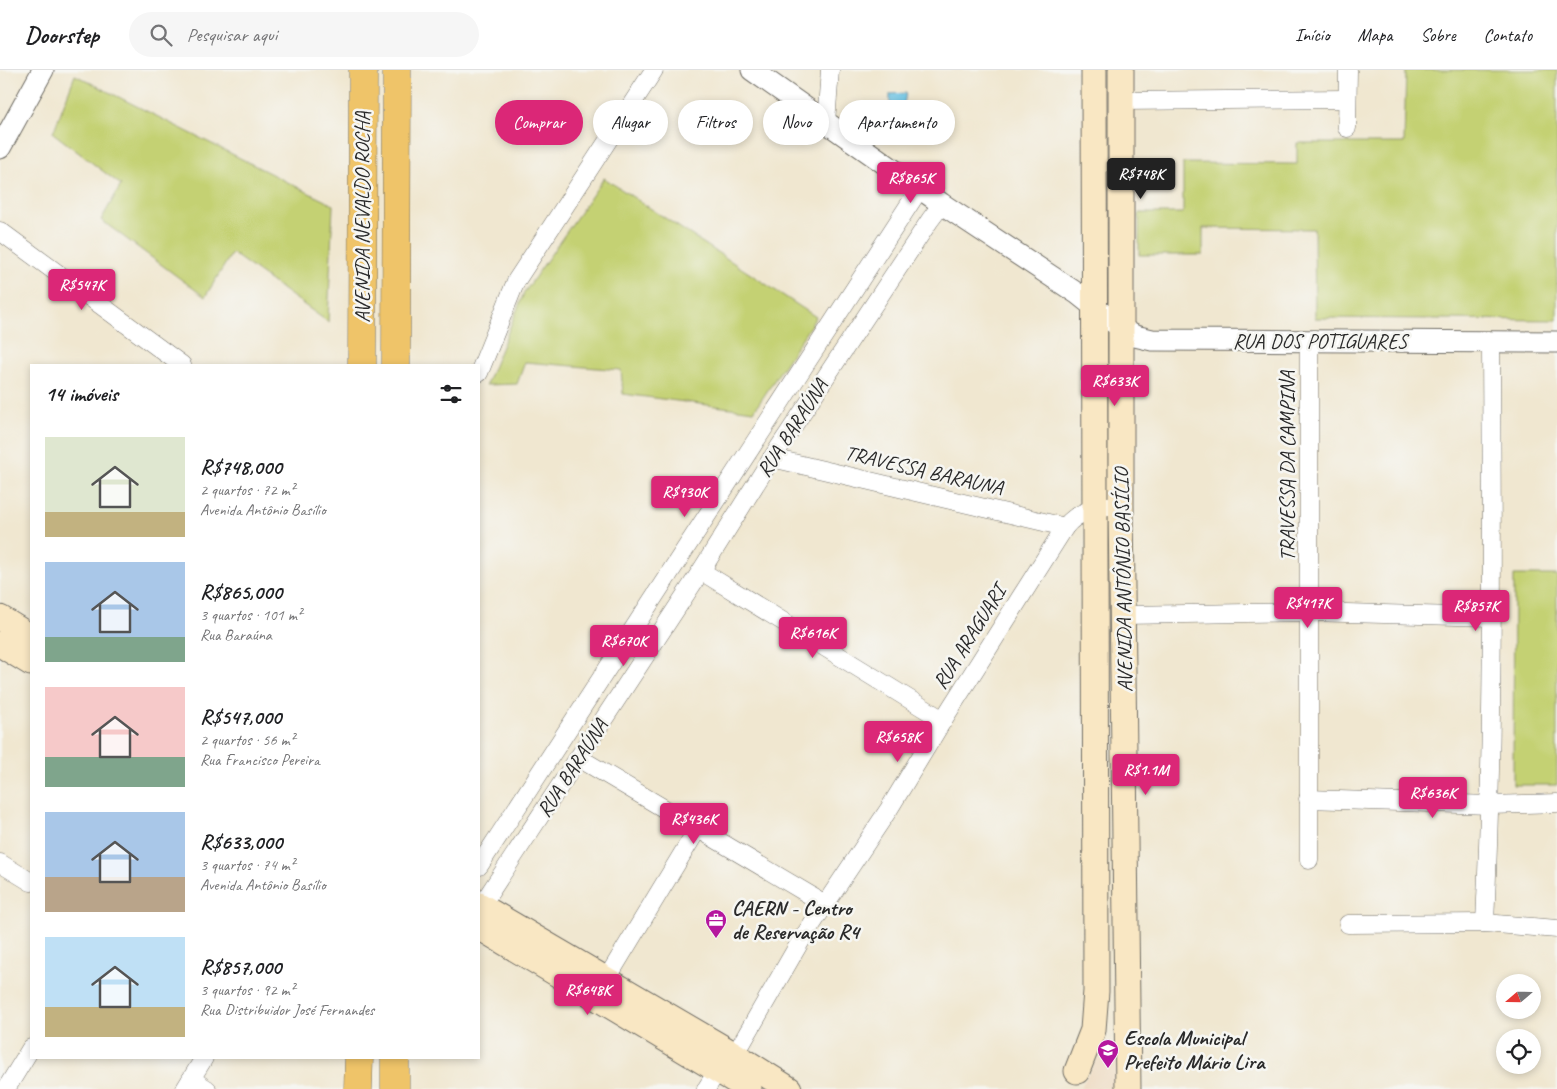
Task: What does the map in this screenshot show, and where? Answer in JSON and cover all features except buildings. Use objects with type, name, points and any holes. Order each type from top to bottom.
[{"type":"highway","name":"AVENIDA NEVALDO ROCHA","points":[[362,364],[363,70]]},
{"type":"highway","name":"AVENIDA NEVALDO ROCHA","points":[[396,364],[397,70]]},
{"type":"highway","points":[[395,1059],[395,1089]]},
{"type":"main road","name":"AVENIDA ANTÔNIO BASÍLIO","points":[[1070,1080],[1093,1030],[1096,991],[1094,70]]},
{"type":"main road","name":"AVENIDA ANTÔNIO BASÍLIO","points":[[1121,70],[1122,504],[1128,1089]]},
{"type":"main road","points":[[0,618],[30,636]]},
{"type":"main road","points":[[0,644],[30,662]]},
{"type":"main road","points":[[480,913],[606,980],[720,1071],[789,1089]]},
{"type":"main road","points":[[480,913],[749,1089]]},
{"type":"main road","points":[[1070,1080],[1127,1008]]},
{"type":"street","points":[[0,148],[43,70]]},
{"type":"street","points":[[480,371],[516,281],[654,70]]},
{"type":"street","name":"RUA DOS POTIGUARES","points":[[752,70],[795,100]]},
{"type":"street","points":[[828,100],[830,70]]},
{"type":"street","points":[[1347,128],[1348,70]]},
{"type":"street","points":[[1120,101],[1346,99]]},
{"type":"street","name":"RUA DOS POTIGUARES","points":[[829,124],[942,204],[1094,306],[1122,329],[1135,336],[1152,340],[1557,342]]},
{"type":"street","name":"RUA BARAÚNA","points":[[480,864],[920,188]]},
{"type":"street","name":"RUA BARAÚNA","points":[[480,913],[772,458],[942,204]]},
{"type":"street","points":[[0,231],[181,364]]},
{"type":"street","name":"TRAVESSA DA CAMPINA","points":[[1309,341],[1309,860]]},
{"type":"street","points":[[1485,923],[1490,804],[1493,617],[1491,342]]},
{"type":"street","name":"TRAVESSA BARAUNA","points":[[772,458],[1065,527]]},
{"type":"street","name":"RUA ARAGUARI","points":[[720,1071],[800,942],[889,808],[1065,527],[1079,514],[1095,508],[1122,504]]},
{"type":"street","points":[[701,571],[943,720]]},
{"type":"street","points":[[1124,615],[1310,612],[1493,617]]},
{"type":"street","points":[[621,647],[643,660]]},
{"type":"street","points":[[579,758],[825,904]]},
{"type":"street","points":[[1308,799],[1490,804],[1557,803]]},
{"type":"street","points":[[606,980],[698,828]]},
{"type":"street","points":[[0,863],[30,881]]},
{"type":"street","points":[[1348,924],[1485,923],[1557,929]]},
{"type":"street","points":[[5,1085],[30,1049]]},
{"type":"street","points":[[203,1059],[188,1084],[207,1089]]},
{"type":"shaded area","name":"Escola Municipal Prefeito Mário Lira","points":[[1105,1043],[1124,1050],[1125,1089],[1080,1089]]},
{"type":"green space","points":[[1406,70],[1557,70],[1557,320],[1315,318],[1314,229],[1203,228],[1203,255],[1139,255],[1139,213],[1183,213],[1183,163],[1297,164],[1297,143],[1404,143]]},
{"type":"green space","points":[[75,75],[333,205],[328,322],[232,253],[205,297],[101,220],[121,185],[53,133]]},
{"type":"green space","points":[[604,178],[816,317],[754,411],[623,394],[621,370],[525,362],[517,384],[486,385],[524,293]]},
{"type":"green space","points":[[1514,575],[1557,575],[1557,785],[1513,785]]},
{"type":"water","points":[[906,93],[905,100],[890,100],[890,94]]},
{"type":"place","name":"CAERN - Centro de Reservação R4","points":[[716,939]]},
{"type":"place","name":"Escola Municipal Prefeito Mário Lira","points":[[1108,1069]]}]
